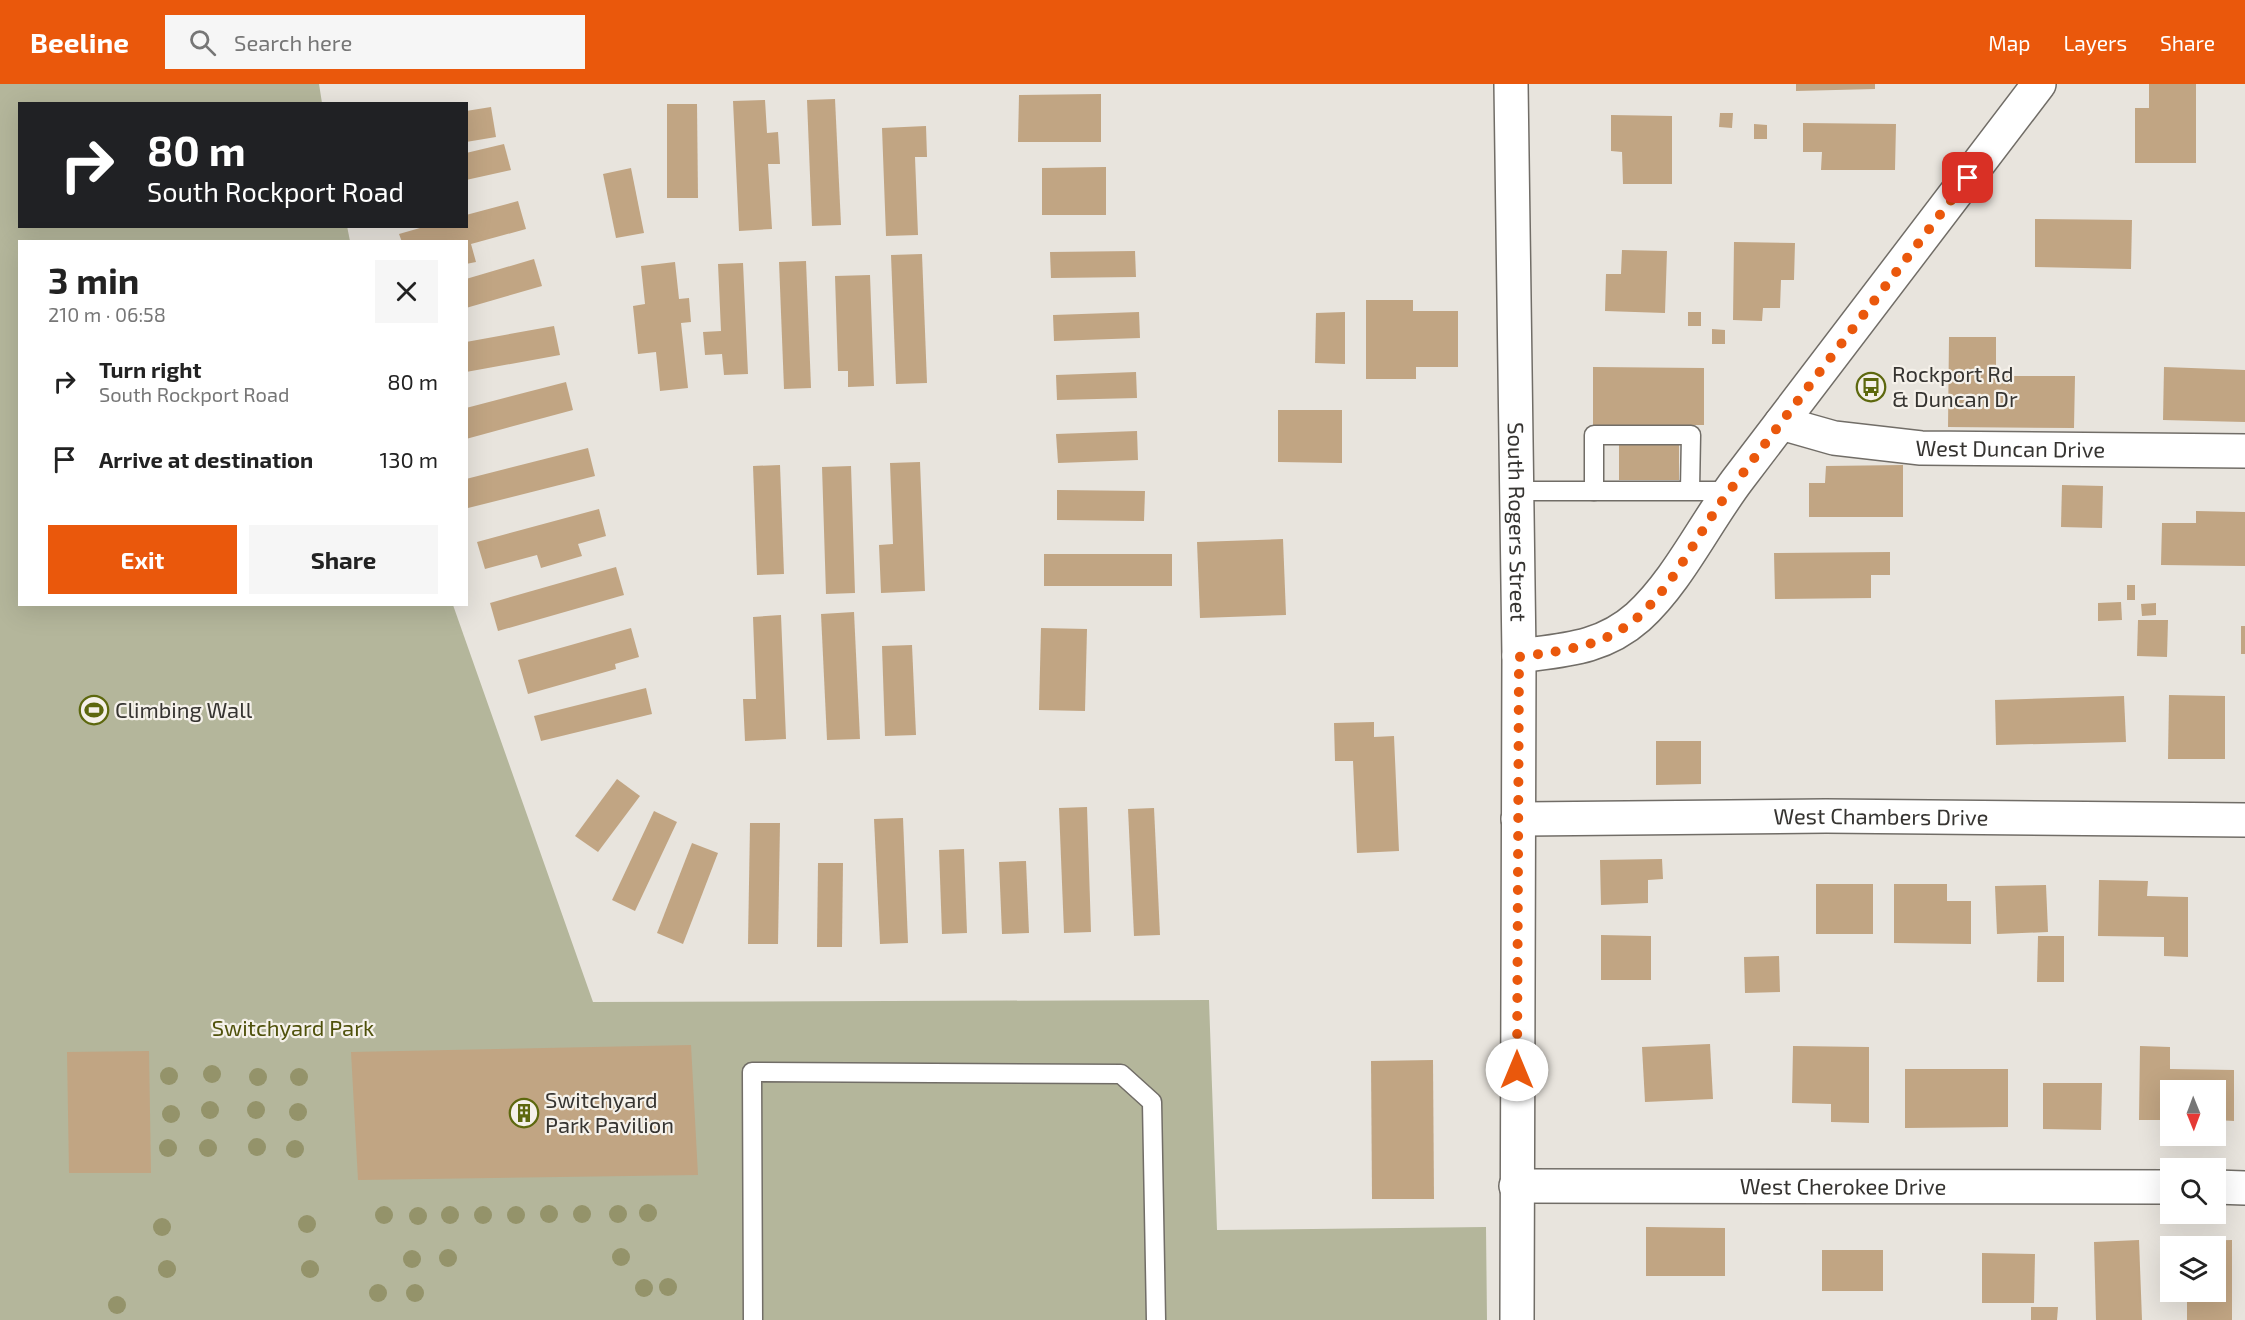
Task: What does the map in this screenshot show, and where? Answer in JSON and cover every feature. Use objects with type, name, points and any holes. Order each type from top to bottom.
[{"type":"street","name":"South Rogers Street","points":[[1511,84],[1519,657],[1516,1320]]},
{"type":"street","points":[[1519,657],[1581,648],[1616,633],[1638,617],[1663,589],[1729,491],[1780,423],[2040,84]]},
{"type":"street","name":"West Duncan Drive","points":[[1780,423],[1833,438],[1921,448],[2245,451]]},
{"type":"street","name":"West Chambers Drive","points":[[1518,819],[1838,816],[2245,820]]},
{"type":"street","name":"West Cherokee Drive","points":[[1516,1186],[2160,1187]]},
{"type":"street","points":[[2226,1187],[2245,1188]]},
{"type":"lane","points":[[1594,491],[1594,435],[1691,435],[1690,490]]},
{"type":"lane","points":[[1516,491],[1729,491]]},
{"type":"lane","points":[[753,1320],[752,1072],[1120,1074],[1152,1102],[1156,1320]]},
{"type":"green space","name":"Switchyard Park","points":[[0,84],[319,84],[322,102],[18,102],[18,228],[347,228],[350,240],[18,240],[18,606],[453,606],[593,1002],[1209,1000],[1217,1230],[1486,1227],[1487,1320],[0,1320]]},
{"type":"building","points":[[1796,84],[1875,84],[1875,89],[1796,91]]},
{"type":"building","points":[[2149,84],[2196,84],[2196,163],[2135,163],[2135,108],[2149,108]]},
{"type":"building","points":[[1101,94],[1101,142],[1018,142],[1019,95]]},
{"type":"building","points":[[835,99],[841,225],[812,226],[807,100]]},
{"type":"building","points":[[765,100],[767,133],[778,132],[780,164],[768,164],[772,229],[739,231],[733,101]]},
{"type":"building","points":[[667,104],[697,104],[698,198],[667,198]]},
{"type":"building","points":[[491,107],[496,137],[468,142],[468,111]]},
{"type":"building","points":[[1720,113],[1733,113],[1732,128],[1719,127]]},
{"type":"building","points":[[1611,115],[1672,116],[1672,184],[1623,184],[1622,152],[1611,151]]},
{"type":"building","points":[[1803,123],[1896,124],[1895,170],[1821,170],[1822,152],[1803,152]]},
{"type":"building","points":[[1754,124],[1767,125],[1767,139],[1754,139]]},
{"type":"building","points":[[926,126],[927,157],[915,157],[918,235],[886,236],[882,128]]},
{"type":"building","points":[[504,144],[511,170],[468,180],[468,153]]},
{"type":"building","points":[[1106,167],[1106,215],[1042,215],[1042,168]]},
{"type":"building","points":[[631,168],[644,233],[616,238],[603,174]]},
{"type":"building","points":[[518,201],[526,229],[471,244],[476,262],[468,264],[468,240],[401,240],[399,234],[420,228],[468,228],[468,214]]},
{"type":"building","points":[[2035,219],[2132,220],[2131,269],[2035,267]]},
{"type":"building","points":[[1734,242],[1795,243],[1794,280],[1781,280],[1780,308],[1763,308],[1762,321],[1733,320]]},
{"type":"building","points":[[1622,250],[1667,251],[1665,313],[1605,311],[1606,274],[1621,274]]},
{"type":"building","points":[[1135,251],[1136,277],[1051,278],[1050,252]]},
{"type":"building","points":[[922,254],[927,383],[896,384],[891,255]]},
{"type":"building","points":[[534,259],[542,286],[468,307],[468,278]]},
{"type":"building","points":[[806,261],[811,388],[784,389],[779,262]]},
{"type":"building","points":[[675,262],[679,299],[689,298],[691,322],[681,323],[688,388],[660,391],[656,352],[638,354],[633,306],[645,304],[641,266]]},
{"type":"building","points":[[743,263],[748,374],[724,375],[722,354],[705,355],[703,332],[721,331],[718,264]]},
{"type":"building","points":[[870,275],[874,386],[848,387],[848,371],[838,371],[835,276]]},
{"type":"building","points":[[1366,300],[1413,300],[1413,311],[1458,311],[1458,367],[1416,367],[1416,379],[1366,379]]},
{"type":"building","points":[[1139,312],[1140,338],[1054,341],[1053,315]]},
{"type":"building","points":[[1345,312],[1345,364],[1315,363],[1316,313]]},
{"type":"building","points":[[1688,312],[1701,312],[1701,326],[1688,326]]},
{"type":"building","points":[[554,326],[560,355],[468,372],[468,342]]},
{"type":"building","points":[[1712,329],[1725,330],[1725,344],[1712,344]]},
{"type":"building","points":[[1949,337],[1996,337],[1996,376],[2075,376],[2074,428],[1948,427]]},
{"type":"building","points":[[1593,367],[1704,368],[1704,425],[1593,425]]},
{"type":"building","points":[[2164,367],[2245,370],[2245,422],[2163,420]]},
{"type":"building","points":[[1136,372],[1137,398],[1057,400],[1056,375]]},
{"type":"building","points":[[566,382],[573,410],[468,438],[468,407]]},
{"type":"building","points":[[1278,410],[1342,410],[1342,463],[1278,462]]},
{"type":"building","points":[[1137,431],[1138,460],[1058,463],[1056,434]]},
{"type":"building","points":[[1619,442],[1679,443],[1679,480],[1619,480]]},
{"type":"building","points":[[588,448],[595,476],[468,508],[468,478]]},
{"type":"building","points":[[920,462],[925,591],[881,593],[879,545],[893,544],[890,463]]},
{"type":"building","points":[[780,465],[784,574],[757,575],[753,466]]},
{"type":"building","points":[[1903,465],[1903,517],[1809,517],[1809,483],[1825,483],[1826,466]]},
{"type":"building","points":[[851,466],[855,593],[826,594],[822,467]]},
{"type":"building","points":[[2062,485],[2103,486],[2102,528],[2061,527]]},
{"type":"building","points":[[1057,490],[1145,491],[1144,521],[1057,520]]},
{"type":"building","points":[[599,509],[606,536],[578,544],[582,556],[541,568],[537,555],[485,569],[477,542]]},
{"type":"building","points":[[2196,511],[2245,512],[2245,566],[2161,565],[2162,523],[2196,523]]},
{"type":"building","points":[[1283,539],[1286,615],[1200,618],[1197,542]]},
{"type":"building","points":[[1890,552],[1890,575],[1871,575],[1871,598],[1775,599],[1774,553]]},
{"type":"building","points":[[1044,554],[1172,554],[1172,586],[1044,586]]},
{"type":"building","points":[[616,567],[624,595],[498,631],[490,603]]},
{"type":"building","points":[[2127,585],[2135,585],[2135,600],[2127,600]]},
{"type":"building","points":[[2121,602],[2122,620],[2098,621],[2098,603]]},
{"type":"building","points":[[2156,603],[2156,615],[2142,616],[2141,604]]},
{"type":"building","points":[[854,612],[860,739],[827,740],[821,614]]},
{"type":"building","points":[[781,615],[786,739],[745,741],[743,699],[756,699],[753,617]]},
{"type":"building","points":[[2138,620],[2168,620],[2167,657],[2137,656]]},
{"type":"building","points":[[2241,626],[2245,626],[2245,654],[2241,654]]},
{"type":"building","points":[[631,628],[639,657],[615,664],[616,669],[528,694],[518,660]]},
{"type":"building","points":[[1041,628],[1087,629],[1085,711],[1039,710]]},
{"type":"building","points":[[912,645],[916,735],[885,736],[882,646]]},
{"type":"building","points":[[646,688],[652,714],[541,741],[534,716]]},
{"type":"building","points":[[2169,695],[2225,696],[2225,759],[2168,759]]},
{"type":"building","points":[[2124,696],[2126,742],[1996,745],[1995,700]]},
{"type":"building","points":[[1374,722],[1374,737],[1394,736],[1399,851],[1357,853],[1353,761],[1335,761],[1334,723]]},
{"type":"building","points":[[1656,741],[1701,741],[1701,784],[1656,785]]},
{"type":"building","points":[[617,779],[640,796],[598,852],[575,836]]},
{"type":"building","points":[[1087,807],[1091,932],[1064,933],[1059,808]]},
{"type":"building","points":[[1154,808],[1160,935],[1134,936],[1128,809]]},
{"type":"building","points":[[654,811],[677,822],[635,911],[612,900]]},
{"type":"building","points":[[903,818],[908,943],[880,944],[874,819]]},
{"type":"building","points":[[750,823],[780,823],[778,944],[748,944]]},
{"type":"building","points":[[692,843],[718,853],[683,944],[657,933]]},
{"type":"building","points":[[964,849],[967,933],[942,934],[939,850]]},
{"type":"building","points":[[1662,859],[1663,879],[1648,880],[1648,903],[1601,905],[1600,860]]},
{"type":"building","points":[[1026,861],[1029,933],[1002,934],[999,862]]},
{"type":"building","points":[[818,863],[843,863],[842,947],[817,947]]},
{"type":"building","points":[[2099,880],[2148,881],[2147,896],[2188,897],[2188,957],[2164,956],[2164,937],[2098,936]]},
{"type":"building","points":[[1816,884],[1873,884],[1873,934],[1816,934]]},
{"type":"building","points":[[1894,884],[1947,884],[1947,901],[1971,901],[1971,944],[1894,943]]},
{"type":"building","points":[[2046,885],[2048,932],[1997,934],[1995,886]]},
{"type":"building","points":[[1601,935],[1651,936],[1651,980],[1601,980]]},
{"type":"building","points":[[2038,936],[2064,936],[2064,982],[2037,982]]},
{"type":"building","points":[[1779,956],[1780,992],[1745,993],[1744,957]]},
{"type":"building","points":[[1710,1044],[1713,1099],[1645,1102],[1642,1047]]},
{"type":"building","name":"Switchyard Park Pavilion","points":[[691,1045],[698,1175],[358,1180],[351,1052]]},
{"type":"building","points":[[1793,1046],[1869,1047],[1869,1123],[1831,1122],[1831,1104],[1792,1103]]},
{"type":"building","points":[[2140,1046],[2170,1047],[2170,1069],[2234,1070],[2234,1121],[2226,1121],[2226,1080],[2160,1080],[2160,1120],[2139,1120]]},
{"type":"building","points":[[149,1051],[151,1173],[69,1173],[67,1052]]},
{"type":"building","points":[[1433,1060],[1434,1199],[1372,1199],[1371,1061]]},
{"type":"building","points":[[1905,1069],[2008,1069],[2008,1127],[1905,1128]]},
{"type":"building","points":[[2043,1083],[2102,1083],[2101,1130],[2043,1129]]},
{"type":"building","points":[[1646,1227],[1725,1228],[1725,1276],[1646,1276]]},
{"type":"building","points":[[2139,1240],[2142,1320],[2096,1320],[2094,1242]]},
{"type":"building","points":[[2226,1240],[2232,1240],[2232,1320],[2187,1320],[2187,1302],[2226,1302]]},
{"type":"building","points":[[1822,1250],[1883,1250],[1883,1291],[1822,1291]]},
{"type":"building","points":[[1982,1253],[2035,1254],[2034,1303],[1982,1303]]},
{"type":"building","points":[[2031,1307],[2058,1307],[2057,1320],[2031,1320]]},
{"type":"place","name":"Rockport Rd & Duncan Dr","points":[[1871,387]]},
{"type":"place","name":"Climbing Wall","points":[[94,710]]},
{"type":"place","name":"Switchyard Park Pavilion","points":[[524,1113]]},
{"type":"route","points":[[1517,1070],[1519,657],[1581,648],[1616,633],[1638,617],[1663,589],[1729,491],[1968,178]]}]
